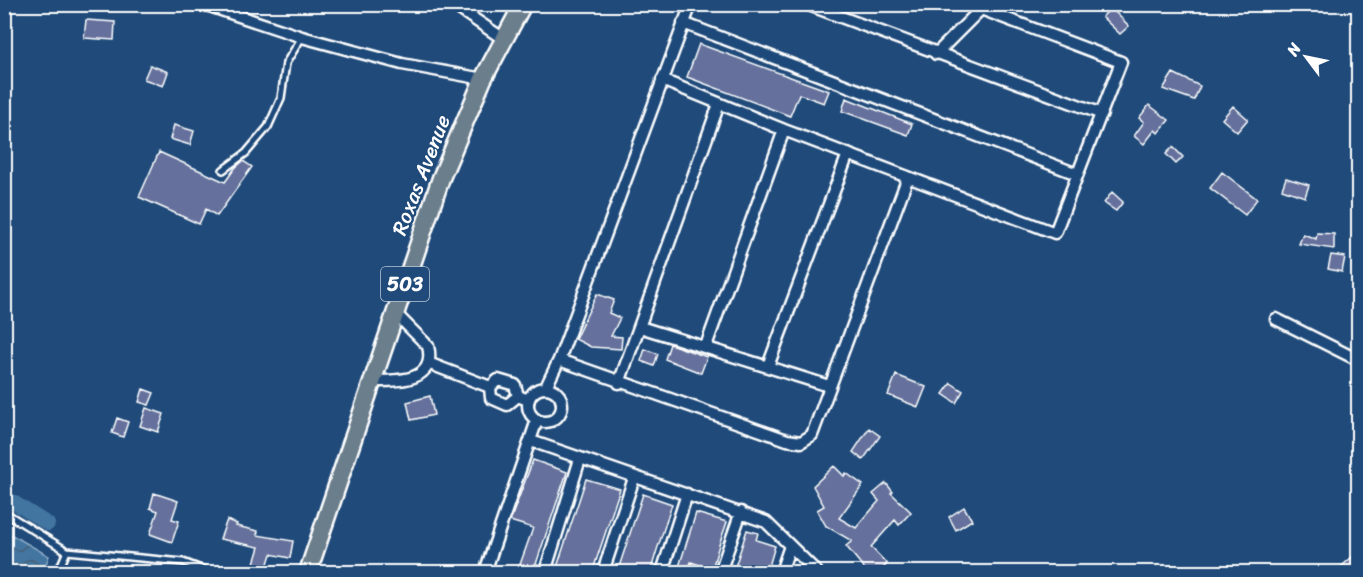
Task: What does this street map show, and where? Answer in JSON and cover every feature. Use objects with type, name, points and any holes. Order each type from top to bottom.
[{"type":"main road","name":"Roxas Avenue","points":[[309,573],[441,178],[483,79],[524,4]]},
{"type":"street","points":[[203,4],[302,37],[402,64],[483,79]]},
{"type":"street","points":[[452,4],[505,40]]},
{"type":"street","points":[[546,387],[559,360],[691,4]]},
{"type":"street","points":[[806,4],[1102,114]]},
{"type":"street","points":[[662,80],[784,130],[1055,233],[1121,62],[981,9],[936,54]]},
{"type":"street","points":[[683,23],[1077,174]]},
{"type":"street","points":[[619,383],[719,104]]},
{"type":"street","points":[[706,346],[784,130]]},
{"type":"street","points":[[768,366],[848,154]]},
{"type":"street","points":[[559,360],[619,383],[787,440],[801,442],[812,435],[908,177]]},
{"type":"street","points":[[372,381],[405,381],[418,376],[428,363],[428,346],[395,313]]},
{"type":"street","points":[[1276,319],[1359,360]]},
{"type":"street","points":[[640,327],[706,346],[829,387]]},
{"type":"street","points":[[428,363],[490,387]]},
{"type":"street","points":[[490,387],[491,398],[507,405],[523,398],[535,390],[546,387],[557,392],[561,409],[549,421],[537,420],[529,412],[523,398],[515,385],[498,380],[490,387]]},
{"type":"street","points":[[485,573],[537,420]]},
{"type":"street","points":[[531,441],[766,522],[818,573]]},
{"type":"street","points":[[544,573],[580,459]]},
{"type":"street","points":[[603,573],[634,478]]},
{"type":"street","points":[[662,573],[687,494]]},
{"type":"street","points":[[720,573],[741,512]]},
{"type":"street","points":[[781,573],[790,546]]},
{"type":"lane","points":[[224,170],[246,153],[268,127],[281,98],[286,63],[302,37]]},
{"type":"lane","points":[[4,512],[67,551],[183,562],[209,573]]},
{"type":"lane","points":[[58,573],[67,551]]},
{"type":"water","points":[[5,531],[49,556],[43,572],[5,572]]},
{"type":"building","points":[[1111,8],[1129,26],[1120,34],[1102,17]]},
{"type":"building","points":[[86,20],[115,22],[114,40],[84,38]]},
{"type":"building","points":[[699,44],[829,91],[824,103],[799,94],[790,116],[687,77]]},
{"type":"building","points":[[150,65],[168,72],[163,86],[144,79]]},
{"type":"building","points":[[1173,73],[1200,86],[1194,100],[1163,89]]},
{"type":"building","points":[[846,98],[912,124],[908,135],[842,111]]},
{"type":"building","points":[[1149,105],[1169,120],[1158,133],[1155,130],[1144,144],[1134,136],[1144,122],[1139,118]]},
{"type":"building","points":[[1233,106],[1248,119],[1237,132],[1222,119]]},
{"type":"building","points":[[174,125],[194,131],[190,145],[170,139]]},
{"type":"building","points":[[1173,147],[1183,157],[1176,164],[1166,154]]},
{"type":"building","points":[[159,152],[225,182],[243,161],[252,167],[217,216],[206,209],[199,224],[139,197]]},
{"type":"building","points":[[1222,172],[1257,199],[1245,215],[1210,188]]},
{"type":"building","points":[[1286,178],[1309,185],[1305,197],[1282,189]]},
{"type":"building","points":[[1112,192],[1123,202],[1116,211],[1104,203]]},
{"type":"building","points":[[1317,233],[1334,234],[1334,249],[1299,244],[1303,234],[1316,239]]},
{"type":"building","points":[[1331,255],[1345,257],[1342,272],[1328,269]]},
{"type":"building","points":[[597,294],[614,300],[609,313],[620,318],[611,336],[622,337],[621,349],[591,347],[575,339]]},
{"type":"building","points":[[670,344],[707,357],[701,373],[665,359]]},
{"type":"building","points":[[645,349],[658,354],[654,366],[641,361]]},
{"type":"building","points":[[896,375],[926,387],[918,407],[888,395]]},
{"type":"building","points":[[951,383],[963,391],[956,403],[943,394]]},
{"type":"building","points":[[143,389],[154,393],[149,405],[139,402]]},
{"type":"building","points":[[430,396],[434,415],[411,420],[407,402]]},
{"type":"building","points":[[146,408],[164,414],[158,432],[140,426]]},
{"type":"building","points":[[117,418],[128,422],[123,437],[112,433]]},
{"type":"building","points":[[869,428],[880,436],[863,460],[853,452]]},
{"type":"building","points":[[533,460],[567,472],[533,573],[517,573],[533,528],[510,521]]},
{"type":"building","points":[[834,466],[844,476],[846,473],[863,485],[839,518],[856,528],[879,501],[873,494],[886,483],[893,492],[891,493],[911,512],[899,525],[895,520],[871,547],[887,564],[878,573],[868,573],[846,546],[852,541],[826,526],[817,510],[824,506],[813,486]]},
{"type":"building","points":[[586,479],[620,489],[592,573],[555,573]]},
{"type":"building","points":[[154,493],[178,501],[172,519],[179,521],[172,542],[150,534],[158,511],[150,508]]},
{"type":"building","points":[[643,494],[672,504],[650,573],[617,573]]},
{"type":"building","points":[[964,507],[972,520],[956,530],[949,517]]},
{"type":"building","points":[[696,513],[727,522],[712,569],[691,562],[688,573],[677,573]]},
{"type":"building","points":[[227,520],[237,524],[236,526],[258,531],[257,535],[293,541],[290,558],[271,554],[265,573],[251,573],[259,547],[220,539]]},
{"type":"building","points":[[747,530],[758,533],[756,540],[775,546],[767,573],[733,573]]},
{"type":"building","points":[[1359,551],[1359,565],[1350,573],[1334,573]]},
{"type":"waterway","points":[[4,496],[48,524]]}]
